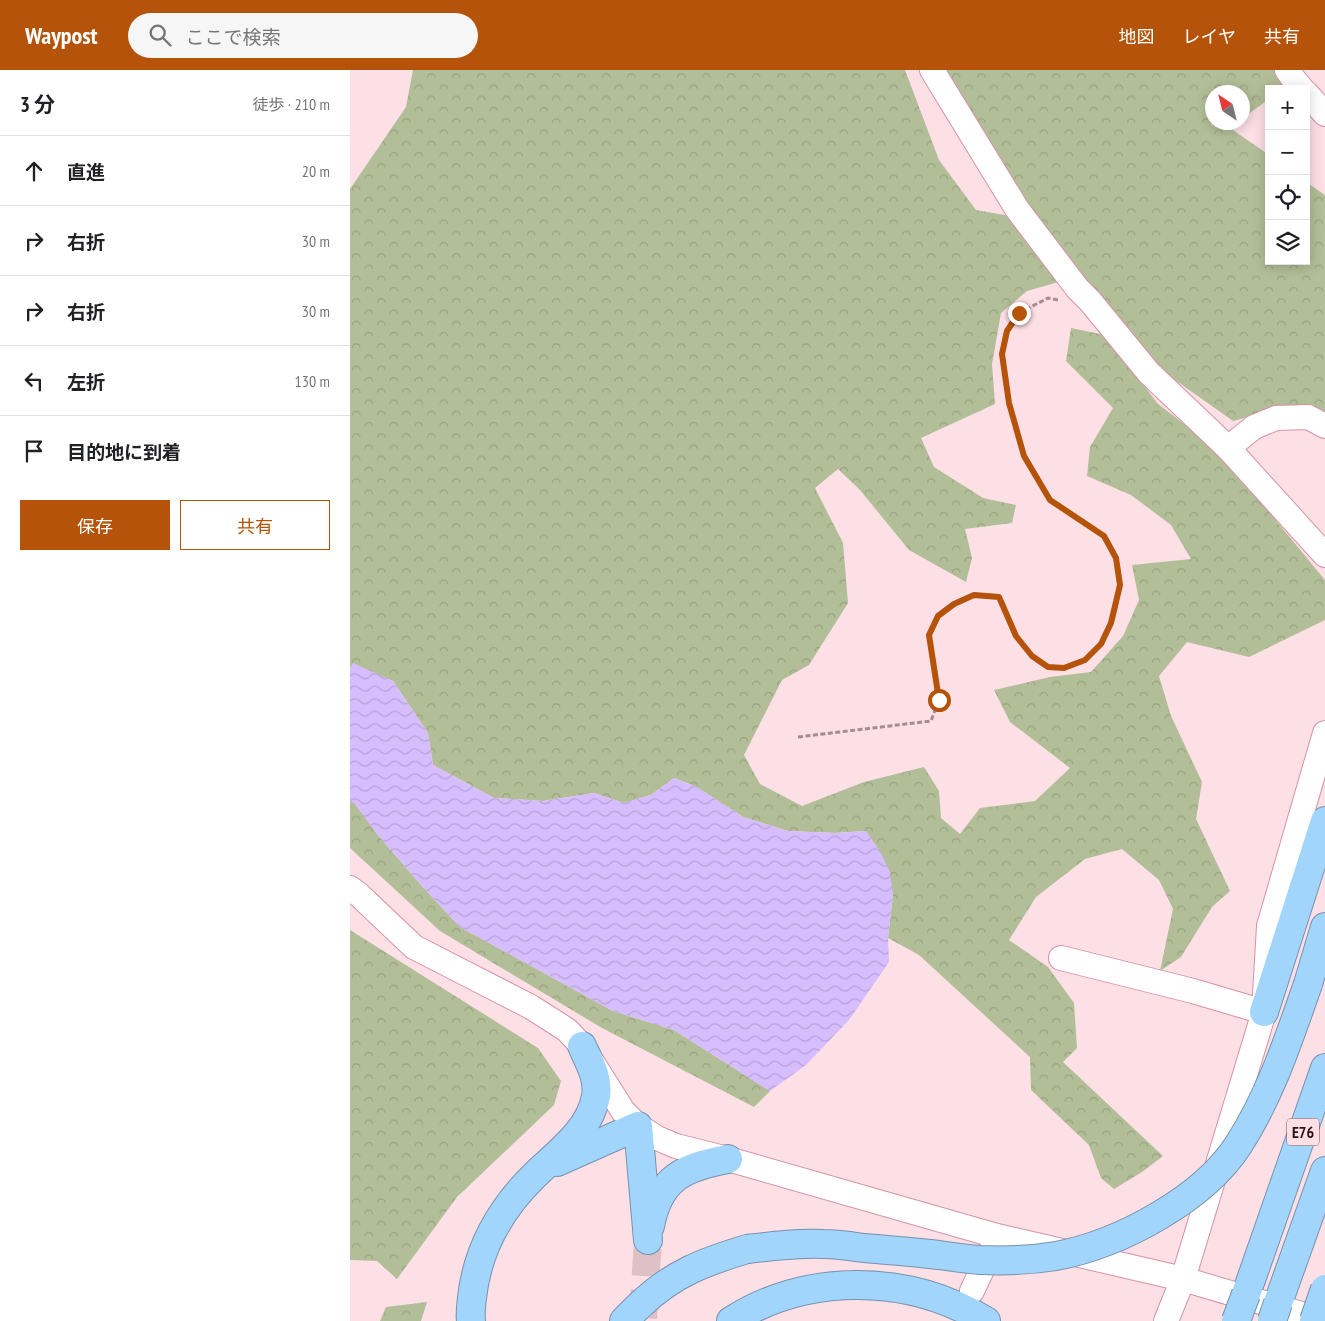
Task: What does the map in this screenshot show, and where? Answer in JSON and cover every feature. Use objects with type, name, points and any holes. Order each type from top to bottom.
[{"type":"highway","points":[[1264,1012],[1325,821]]},
{"type":"highway","points":[[624,1321],[653,1293],[680,1274],[709,1260],[747,1249],[784,1244],[824,1244],[979,1260],[1019,1260],[1056,1256],[1091,1247],[1126,1234],[1184,1198],[1222,1166],[1238,1145],[1263,1101],[1281,1059],[1308,984],[1325,927]]},
{"type":"highway","points":[[471,1321],[473,1285],[482,1253],[495,1225],[512,1199],[571,1140],[591,1111],[596,1096],[596,1080],[582,1046]]},
{"type":"highway","name":"E76","points":[[1236,1321],[1325,1068]]},
{"type":"highway","points":[[534,1175],[574,1153],[638,1126],[648,1240],[652,1214],[659,1196],[669,1183],[684,1172],[702,1164],[728,1159]]},
{"type":"highway","points":[[1275,1312],[1325,1172]]},
{"type":"highway","points":[[731,1321],[752,1308],[769,1301],[809,1289],[875,1285],[906,1289],[938,1298],[964,1308],[986,1321]]},
{"type":"highway","points":[[1314,1321],[1325,1290]]},
{"type":"street","points":[[932,70],[1017,209],[1077,288],[1090,301],[1149,373],[1228,448],[1325,555]]},
{"type":"street","points":[[1288,70],[1299,85]]},
{"type":"street","points":[[1310,97],[1325,114]]},
{"type":"street","points":[[1228,448],[1254,427],[1276,418],[1308,417],[1325,426]]},
{"type":"street","points":[[1166,1321],[1182,1279],[1264,1012],[1269,926],[1325,733]]},
{"type":"street","points":[[350,888],[358,893],[414,947],[544,1015],[567,1030],[582,1046],[623,1111],[638,1126],[657,1138],[676,1146],[728,1159],[997,1236],[1182,1279],[1325,1321]]},
{"type":"street","points":[[1061,958],[1192,991],[1264,1012]]},
{"type":"street","points":[[972,1291],[997,1236]]},
{"type":"path","points":[[798,737],[931,721],[939,700],[929,635],[938,616],[954,604],[974,595],[999,597],[1016,636],[1032,656],[1048,667],[1064,668],[1085,660],[1101,644],[1111,623],[1120,585],[1116,558],[1104,536],[1050,500],[1024,456],[1009,403],[1002,354],[1007,331],[1019,313],[1048,298],[1078,304],[1090,301]]},
{"type":"green space","points":[[413,70],[905,70],[939,160],[976,210],[1016,217],[1062,281],[1027,291],[1001,313],[992,364],[995,404],[921,438],[934,467],[983,498],[1016,505],[1012,523],[965,529],[972,558],[966,582],[909,550],[860,490],[838,469],[815,488],[843,543],[848,603],[809,665],[782,680],[744,755],[760,784],[802,806],[864,782],[924,767],[939,791],[941,818],[960,834],[980,808],[1035,801],[1070,768],[1010,722],[994,690],[1050,677],[1091,672],[1123,636],[1139,600],[1132,565],[1191,559],[1171,525],[1131,495],[1087,476],[1090,447],[1113,408],[1066,361],[1071,328],[1105,335],[1158,404],[1217,449],[1325,580],[1325,620],[1249,657],[1187,642],[1159,676],[1171,716],[1202,782],[1196,819],[1230,891],[1212,907],[1181,957],[1160,971],[1173,909],[1159,880],[1122,849],[1085,859],[1036,897],[1009,940],[1048,967],[1074,1003],[1077,1048],[1063,1062],[1163,1156],[1142,1172],[1114,1189],[1101,1178],[1089,1145],[1031,1090],[1030,1057],[919,955],[888,938],[893,895],[866,831],[835,833],[788,831],[743,817],[697,787],[674,778],[651,795],[624,803],[594,793],[543,801],[494,798],[433,765],[428,733],[393,681],[350,668],[350,189],[406,107]]},
{"type":"green space","points":[[940,70],[1279,70],[1286,85],[1265,85],[1265,102],[1250,113],[1250,85],[1205,85],[1205,130],[1233,130],[1265,152],[1265,265],[1310,265],[1310,185],[1325,195],[1325,415],[1278,409],[1233,421],[1158,368],[1100,306],[1030,212]]},
{"type":"green space","points":[[350,801],[354,802],[377,834],[460,927],[613,1011],[674,1030],[770,1091],[754,1107],[602,1028],[440,931],[350,848]]},
{"type":"green space","points":[[350,930],[538,1048],[561,1081],[554,1105],[457,1197],[397,1279],[377,1261],[350,1260]]},
{"type":"green space","points":[[427,1302],[421,1321],[380,1321],[386,1307]]},
{"type":"water","points":[[353,663],[393,681],[428,733],[433,765],[494,798],[543,801],[594,793],[624,803],[651,795],[674,778],[697,787],[743,817],[788,831],[835,833],[866,831],[880,851],[890,872],[893,895],[888,938],[889,962],[849,1020],[806,1065],[770,1091],[674,1030],[613,1011],[460,927],[421,885],[377,834],[354,803],[350,801],[350,668]]},
{"type":"tunnel","points":[[643,1318],[648,1240]]},
{"type":"route","points":[[939,700],[929,635],[938,616],[954,604],[974,595],[999,597],[1016,636],[1032,656],[1048,667],[1064,668],[1085,660],[1101,644],[1111,623],[1120,585],[1116,558],[1104,536],[1050,500],[1024,456],[1009,403],[1002,354],[1007,331],[1019,313]]}]
